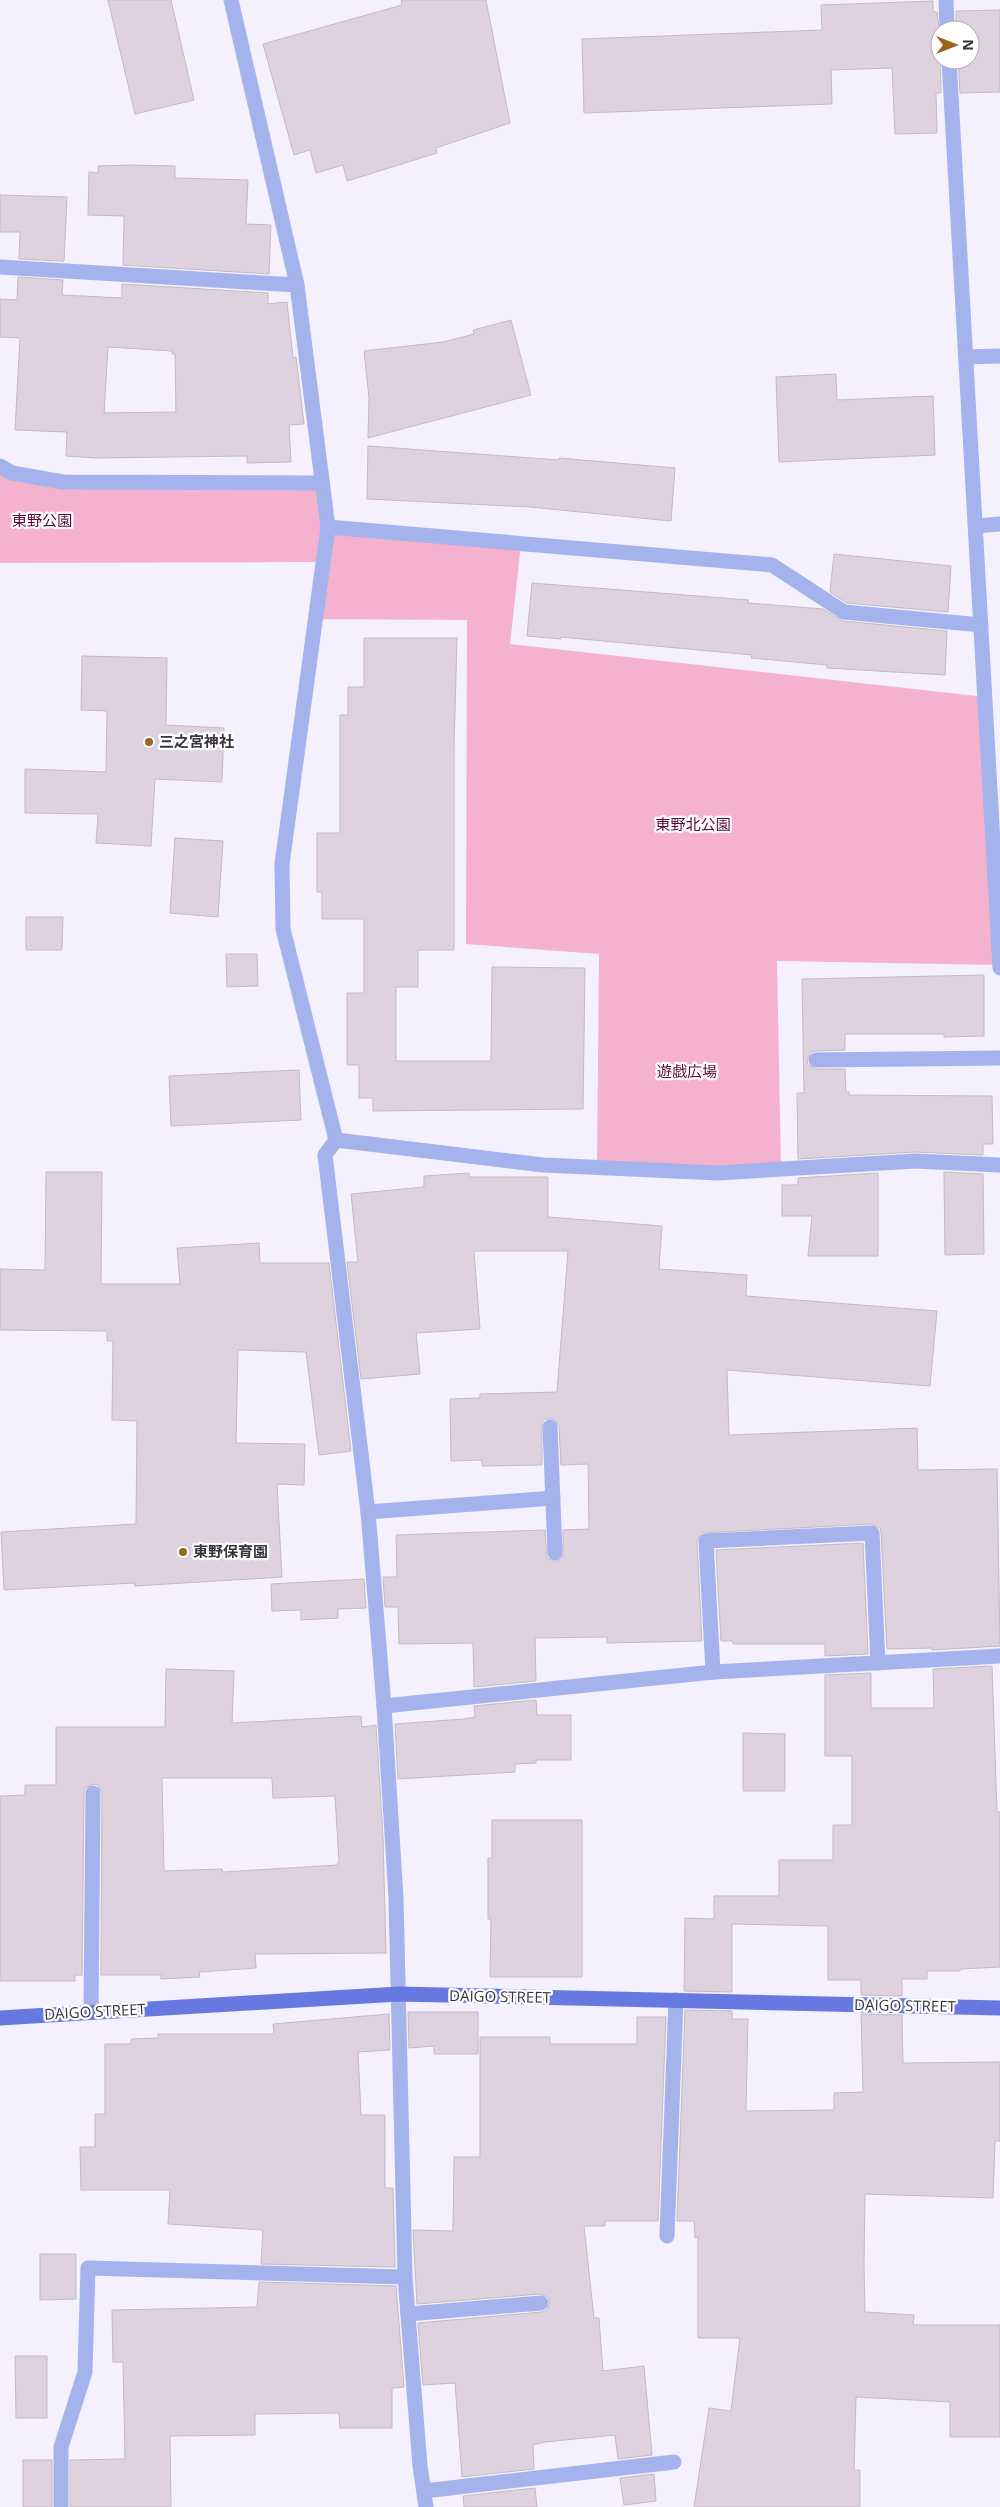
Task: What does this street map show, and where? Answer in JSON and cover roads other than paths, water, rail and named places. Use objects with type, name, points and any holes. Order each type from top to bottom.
[{"type":"main road","name":"DAIGO STREET","points":[[0,2018],[400,1994],[1000,2008]]},
{"type":"street","points":[[231,0],[297,285],[328,527],[282,864],[282,883],[283,929],[336,1140]]},
{"type":"street","points":[[946,0],[947,20]]},
{"type":"street","points":[[950,70],[1000,968]]},
{"type":"street","points":[[0,267],[297,285]]},
{"type":"street","points":[[966,357],[1000,356]]},
{"type":"street","points":[[0,466],[12,474],[63,482],[322,483]]},
{"type":"street","points":[[976,526],[1000,524]]},
{"type":"street","points":[[328,527],[772,565],[844,612],[981,625]]},
{"type":"street","points":[[816,1060],[1000,1058]]},
{"type":"street","points":[[336,1140],[543,1164],[718,1173],[915,1161],[1000,1165]]},
{"type":"street","points":[[336,1140],[325,1155],[368,1512],[384,1706],[400,1994],[404,2277],[420,2466],[426,2507]]},
{"type":"street","points":[[550,1427],[555,1553]]},
{"type":"street","points":[[368,1512],[553,1498]]},
{"type":"street","points":[[713,1672],[706,1541],[872,1533],[878,1663]]},
{"type":"street","points":[[384,1706],[713,1672],[1000,1656]]},
{"type":"street","points":[[91,2012],[93,1793]]},
{"type":"street","points":[[668,2236],[676,2000]]},
{"type":"street","points":[[61,2507],[61,2447],[85,2372],[88,2268],[404,2277]]},
{"type":"street","points":[[408,2314],[541,2303]]},
{"type":"street","points":[[424,2491],[674,2462]]},
{"type":"place","name":"三之宮神社","points":[[149,742]]},
{"type":"place","name":"東野保育園","points":[[183,1552]]},
{"type":"park label","name":"東野公園","points":[[42,521]]},
{"type":"park label","name":"東野北公園","points":[[693,825]]},
{"type":"park label","name":"遊戯広場","points":[[687,1072]]}]
